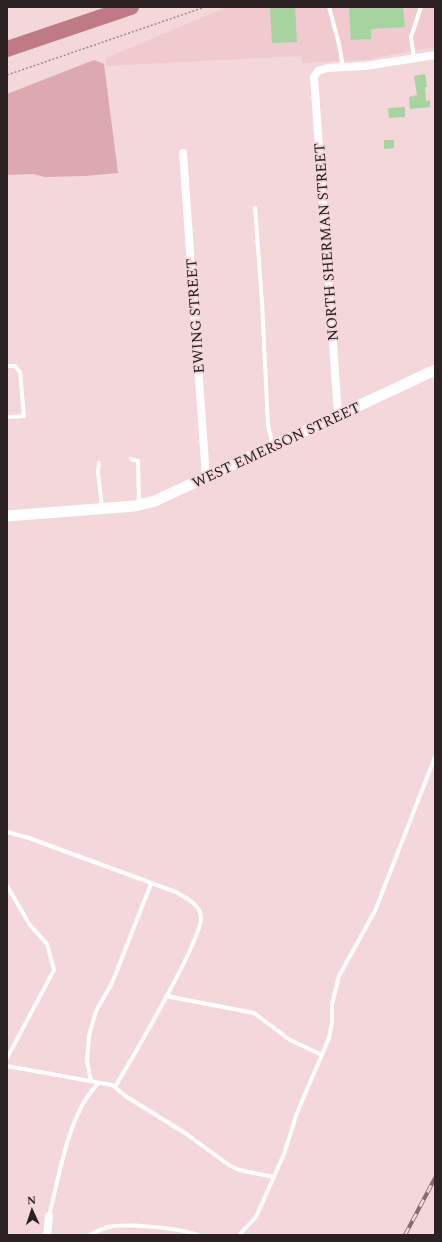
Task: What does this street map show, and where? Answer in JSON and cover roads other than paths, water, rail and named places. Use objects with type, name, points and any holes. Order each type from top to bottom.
[{"type":"street","points":[[343,67],[365,66],[435,55]]},
{"type":"street","name":"NORTH SHERMAN STREET","points":[[338,414],[314,77],[318,71],[343,67]]},
{"type":"street","name":"EWING STREET","points":[[183,154],[206,478]]},
{"type":"street","name":"WEST EMERSON STREET","points":[[7,516],[140,506],[156,501],[338,414],[435,370]]},
{"type":"street","points":[[47,1235],[49,1216]]},
{"type":"lane","points":[[329,7],[339,44],[343,67]]},
{"type":"lane","points":[[414,58],[411,37],[421,7]]},
{"type":"lane","points":[[255,208],[262,302],[268,425],[273,446]]},
{"type":"lane","points":[[7,366],[15,366],[20,372],[24,416],[7,417]]},
{"type":"lane","points":[[131,459],[138,461],[140,506]]},
{"type":"lane","points":[[99,463],[98,472],[108,509]]},
{"type":"lane","points":[[239,1235],[256,1217],[284,1154],[297,1113],[329,1038],[332,1004],[339,976],[375,911],[435,757]]},
{"type":"lane","points":[[7,832],[29,838],[176,892],[196,905],[201,916],[201,926],[166,996],[115,1088]]},
{"type":"lane","points":[[91,1081],[87,1060],[89,1036],[96,1011],[112,983],[151,884]]},
{"type":"lane","points":[[7,886],[30,925],[46,944],[54,970],[7,1058]]},
{"type":"lane","points":[[166,996],[254,1013],[290,1040],[322,1055]]},
{"type":"lane","points":[[7,1066],[91,1081],[98,1084],[112,1085],[185,1133],[229,1165],[239,1170],[274,1177]]},
{"type":"lane","points":[[49,1216],[75,1120],[87,1096],[98,1084]]},
{"type":"lane","points":[[90,1235],[108,1227],[134,1226],[174,1230],[198,1235]]},
{"type":"waterway","points":[[7,49],[131,7]]},
{"type":"railway","points":[[405,1235],[435,1178]]}]
